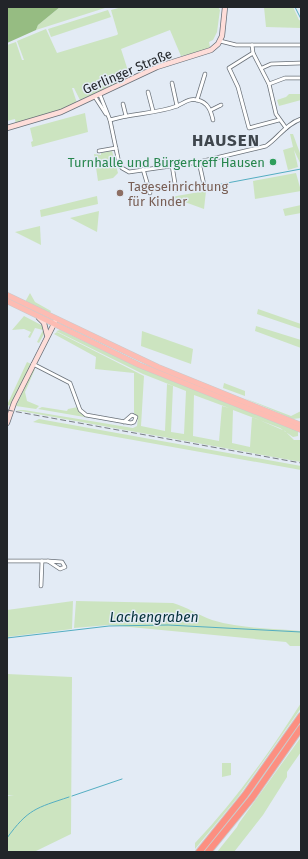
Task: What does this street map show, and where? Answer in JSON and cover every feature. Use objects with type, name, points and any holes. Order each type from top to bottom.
[{"type":"highway","points":[[199,852],[245,795],[301,716]]},
{"type":"highway","points":[[208,852],[252,798],[301,728]]},
{"type":"main road","points":[[220,41],[223,32],[225,7]]},
{"type":"main road","name":"Gerlinger Straße","points":[[7,128],[60,112],[157,68],[206,52],[215,47],[220,41]]},
{"type":"main road","points":[[7,295],[155,373],[301,430]]},
{"type":"main road","points":[[7,301],[158,368],[301,424]]},
{"type":"main road","points":[[35,314],[44,323],[47,336]]},
{"type":"main road","points":[[7,423],[14,403],[55,321]]},
{"type":"main road","points":[[293,421],[301,420]]},
{"type":"street","points":[[220,41],[231,45],[301,45]]},
{"type":"street","points":[[252,46],[253,53],[269,84],[279,120],[286,128]]},
{"type":"street","points":[[253,53],[229,68],[238,87],[249,128],[279,120]]},
{"type":"street","points":[[262,68],[271,64],[301,63]]},
{"type":"street","points":[[197,100],[205,74]]},
{"type":"street","points":[[269,84],[285,78],[301,78]]},
{"type":"street","points":[[172,83],[177,106]]},
{"type":"street","points":[[148,92],[153,111]]},
{"type":"street","points":[[98,96],[109,118],[122,168],[129,172],[199,162],[266,146],[286,128],[301,120]]},
{"type":"street","points":[[109,118],[153,111],[177,106],[187,101],[197,100],[206,104],[211,110],[213,120]]},
{"type":"street","points":[[123,104],[126,116]]},
{"type":"street","points":[[211,110],[221,105]]},
{"type":"street","points":[[99,151],[116,148]]},
{"type":"street","points":[[199,162],[204,185]]},
{"type":"street","points":[[172,165],[176,190]]},
{"type":"street","points":[[144,170],[150,193]]},
{"type":"street","points":[[33,364],[70,383],[80,410],[86,415],[124,422]]},
{"type":"street","points":[[7,560],[48,561],[62,562],[65,567],[59,569],[48,561]]},
{"type":"street","points":[[41,586],[42,561]]},
{"type":"green space","points":[[7,7],[60,7],[38,25],[36,30],[7,43]]},
{"type":"green space","points":[[60,7],[108,7],[36,30],[38,25]]},
{"type":"green space","points":[[122,7],[218,7],[220,10],[217,32],[213,40],[209,42],[210,47],[200,52],[181,56],[170,30],[121,49],[130,77],[80,100],[74,88],[72,88],[77,103],[41,118],[16,125],[15,119],[7,121],[7,45],[16,42],[22,60],[24,60],[17,41],[46,29],[57,53],[117,35],[118,34],[111,10]]},
{"type":"green space","points":[[264,7],[293,7],[299,20],[301,21],[301,28],[266,27]]},
{"type":"green space","points":[[108,10],[111,17],[51,37],[48,29]]},
{"type":"green space","points":[[289,94],[301,94],[301,100],[279,106],[277,100],[286,97]]},
{"type":"green space","points":[[85,113],[88,132],[32,147],[31,142],[33,141],[30,128]]},
{"type":"green space","points":[[290,134],[293,134],[301,156],[301,165],[294,150],[298,167],[288,170],[283,150],[293,147]]},
{"type":"green space","points":[[112,151],[118,173],[113,178],[98,181],[94,154],[101,155],[101,153]]},
{"type":"green space","points":[[296,173],[301,191],[255,199],[253,181]]},
{"type":"green space","points":[[206,191],[204,209],[171,197]]},
{"type":"green space","points":[[97,196],[98,204],[41,217],[40,210]]},
{"type":"green space","points":[[301,205],[301,213],[285,216],[283,209]]},
{"type":"green space","points":[[99,211],[97,232],[70,218]]},
{"type":"green space","points":[[40,226],[41,245],[15,232]]},
{"type":"green space","points":[[30,293],[35,302],[51,311],[50,313],[25,302]]},
{"type":"green space","points":[[258,309],[301,324],[301,329],[257,314]]},
{"type":"green space","points":[[24,316],[43,326],[44,334],[39,343],[37,342],[43,330],[35,328],[30,338],[28,337],[31,332],[24,329],[12,330]]},
{"type":"green space","points":[[256,326],[301,340],[301,348],[255,331]]},
{"type":"green space","points":[[60,330],[138,367],[298,431],[298,436],[293,437],[286,432],[294,440],[301,440],[301,462],[15,410],[24,410],[133,428],[137,426],[138,417],[134,413],[134,373],[95,369],[96,357],[54,334],[57,332],[144,376],[141,426],[165,431],[167,384],[173,386],[171,432],[184,434],[186,391],[143,374],[56,331]],"holes":[[[194,395],[229,408],[222,406],[219,441],[193,436]],[[233,410],[252,417],[250,447],[232,443]]]},
{"type":"green space","points":[[142,331],[193,349],[191,364],[141,346]]},
{"type":"green space","points":[[27,362],[31,364],[11,406],[7,405]]},
{"type":"green space","points":[[35,369],[25,392],[27,401],[39,406],[36,409],[16,406],[33,370]]},
{"type":"green space","points":[[224,383],[245,391],[245,396],[223,388]]},
{"type":"green space","points":[[244,398],[291,416],[301,411],[301,418],[293,419]]},
{"type":"green space","points":[[42,407],[67,411],[68,409],[78,407],[90,418],[38,409]]},
{"type":"green space","points":[[39,419],[301,466],[301,470],[33,422]]},
{"type":"green space","points":[[73,601],[72,629],[7,637],[7,610]]},
{"type":"green space","points":[[76,601],[173,603],[212,620],[223,623],[245,627],[301,631],[301,646],[290,646],[286,642],[109,625],[74,628]]},
{"type":"green space","points":[[7,674],[72,677],[71,834],[34,852],[7,852],[7,796],[14,795],[7,795]]},
{"type":"green space","points":[[301,703],[301,708],[238,797],[195,849],[195,843],[210,827],[251,776]]},
{"type":"green space","points":[[301,737],[301,752],[287,772],[287,777],[263,815],[234,852],[217,852],[237,827]]},
{"type":"green space","points":[[222,763],[231,763],[231,775],[222,777]]},
{"type":"waterway","points":[[295,7],[301,19]]},
{"type":"waterway","points":[[206,187],[301,169]]},
{"type":"waterway","name":"Lachengraben","points":[[7,638],[109,626],[168,625],[301,632]]},
{"type":"waterway","points":[[72,796],[122,779]]},
{"type":"waterway","points":[[7,838],[14,828],[27,815],[40,807],[69,797]]},
{"type":"railway","points":[[7,410],[301,463]]},
{"type":"place","name":"Turnhalle und Bürgertreff Hausen","points":[[273,162]]},
{"type":"place","name":"Tageseinrichtung für Kinder","points":[[120,193]]},
{"type":"district","name":"HAUSEN","points":[[226,140]]}]
